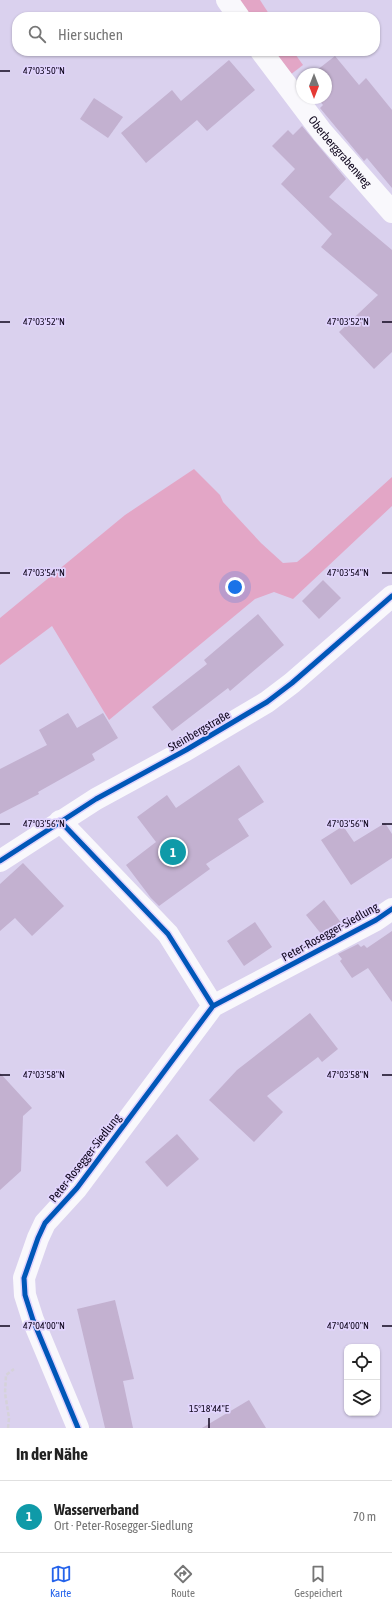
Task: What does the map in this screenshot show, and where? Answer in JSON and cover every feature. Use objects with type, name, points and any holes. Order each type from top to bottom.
[{"type":"street","points":[[227,0],[235,12]]},
{"type":"street","name":"Oberberggrabenweg","points":[[265,56],[322,132],[392,212]]},
{"type":"street","name":"Steinbergstraße","points":[[0,861],[96,799],[216,733],[267,702],[292,684],[392,596]]},
{"type":"street","points":[[60,821],[168,934],[213,1006]]},
{"type":"street","name":"Peter-Rosegger-Siedlung","points":[[78,1428],[32,1320],[25,1296],[24,1278],[38,1238],[46,1223],[77,1188],[213,1006],[376,920],[392,909]]},
{"type":"path","points":[[8,1428],[9,1418],[5,1394],[6,1374],[14,1369]]},
{"type":"shaded area","points":[[239,0],[260,0],[268,12],[247,12]]},
{"type":"shaded area","points":[[277,56],[297,56],[303,65],[299,68],[296,68],[296,70],[290,75]]},
{"type":"shaded area","points":[[194,469],[220,495],[223,502],[261,543],[283,563],[297,562],[392,477],[392,506],[293,599],[274,592],[255,599],[109,720],[52,626],[0,665],[0,618],[125,515]]},
{"type":"building","points":[[335,56],[359,85],[366,78],[392,110],[392,188],[367,158],[364,161],[320,108],[323,105],[322,104],[332,104],[332,68],[320,68]]},
{"type":"building","points":[[229,60],[255,90],[207,131],[197,120],[146,163],[121,133],[172,90],[181,101]]},
{"type":"building","points":[[94,98],[123,117],[108,138],[80,119]]},
{"type":"building","points":[[302,126],[346,179],[329,197],[392,250],[392,352],[374,369],[339,332],[378,295],[321,247],[332,234],[281,184],[295,169],[272,146],[288,130],[293,135]]},
{"type":"building","points":[[323,580],[341,598],[319,619],[302,601]]},
{"type":"building","points":[[258,614],[284,645],[230,691],[228,688],[172,731],[152,707],[207,664],[204,660]]},
{"type":"building","points":[[68,713],[77,728],[103,713],[118,738],[92,754],[95,760],[38,792],[39,794],[0,814],[0,769],[47,745],[39,730]]},
{"type":"building","points":[[239,765],[264,802],[238,819],[249,836],[206,864],[210,869],[159,906],[151,898],[126,865],[156,842],[137,817],[167,795],[176,808]]},
{"type":"building","points":[[385,823],[392,834],[392,858],[351,885],[321,840],[343,826],[354,842]]},
{"type":"building","points":[[23,863],[64,906],[32,936],[15,918],[0,931],[0,884]]},
{"type":"building","points":[[324,900],[342,924],[322,935],[306,915]]},
{"type":"building","points":[[255,922],[272,947],[244,966],[227,941]]},
{"type":"building","points":[[392,931],[392,1002],[368,968],[352,978],[340,961],[342,959],[338,954],[358,944],[361,947],[364,945],[367,948]]},
{"type":"building","points":[[310,1013],[338,1049],[322,1062],[318,1057],[267,1096],[283,1112],[254,1142],[209,1100],[237,1070]]},
{"type":"building","points":[[0,1073],[32,1108],[23,1116],[21,1171],[0,1190]]},
{"type":"building","points":[[177,1134],[199,1159],[167,1187],[145,1162]]},
{"type":"building","points":[[115,1300],[134,1379],[123,1381],[133,1428],[105,1428],[77,1309]]},
{"type":"building","points":[[249,1400],[266,1428],[202,1428]]},
{"type":"cycle path","points":[[0,861],[96,799],[186,750],[267,702],[292,683],[392,596]]},
{"type":"cycle path","points":[[60,821],[168,934],[213,1006]]},
{"type":"cycle path","points":[[78,1428],[33,1320],[25,1295],[24,1278],[45,1223],[77,1188],[213,1006],[376,920],[392,909]]},
{"type":"place","name":"Wasserverband","points":[[173,852]]}]
